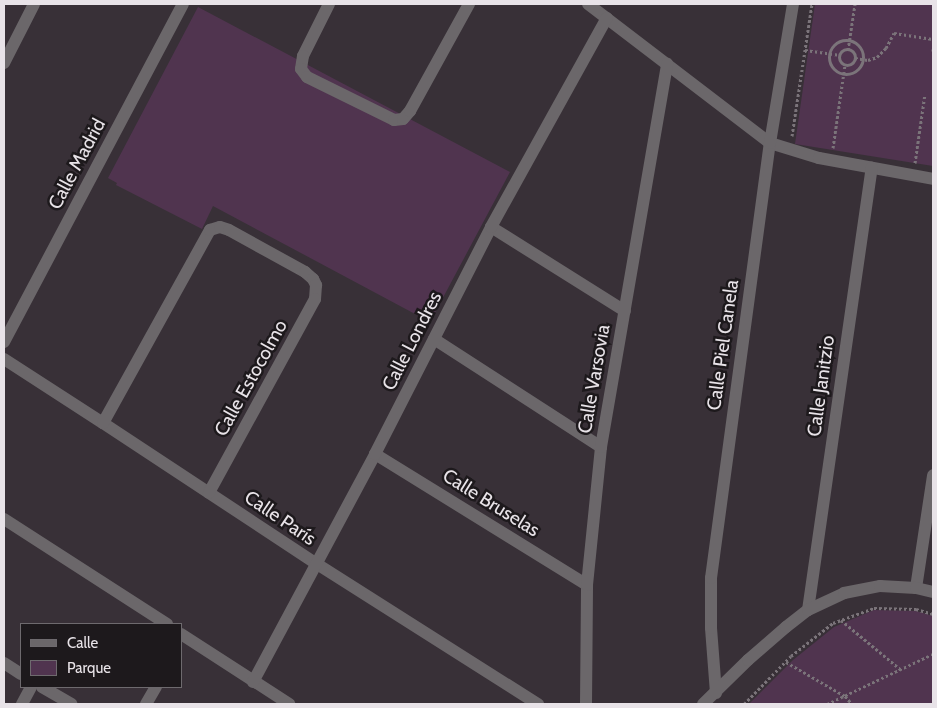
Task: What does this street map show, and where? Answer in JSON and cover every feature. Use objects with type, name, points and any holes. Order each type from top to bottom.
[{"type":"street","points":[[4,63],[34,4]]},
{"type":"street","name":"Calle Madrid","points":[[4,342],[183,4]]},
{"type":"street","points":[[329,4],[303,56],[301,70],[307,77],[390,120],[403,119],[417,100],[469,4]]},
{"type":"street","points":[[588,4],[770,143],[797,153],[933,179]]},
{"type":"street","name":"Calle Piel Canela","points":[[716,693],[711,628],[711,578],[770,143],[793,4]]},
{"type":"street","name":"Calle Londres","points":[[253,682],[375,454],[491,226],[607,18]]},
{"type":"street","name":"Calle Varsovia","points":[[586,704],[587,585],[601,448],[667,64]]},
{"type":"street","name":"Calle Janitzio","points":[[808,610],[872,168]]},
{"type":"street","points":[[491,226],[626,310]]},
{"type":"street","name":"Calle Estocolmo","points":[[104,422],[210,230],[220,227],[246,239],[313,279],[316,285],[315,299],[209,493]]},
{"type":"street","points":[[434,338],[601,448]]},
{"type":"street","name":"Calle París","points":[[4,359],[104,422],[317,564],[538,704]]},
{"type":"street","name":"Calle Bruselas","points":[[375,454],[587,585]]},
{"type":"street","points":[[916,588],[933,475]]},
{"type":"street","points":[[4,519],[165,623]]},
{"type":"street","points":[[703,704],[748,660],[808,610],[844,592],[880,586],[916,588],[933,592]]},
{"type":"street","points":[[183,639],[289,704]]},
{"type":"street","points":[[4,663],[20,673]]},
{"type":"street","points":[[22,704],[30,688]]},
{"type":"street","points":[[44,688],[71,704]]},
{"type":"street","points":[[146,704],[155,688]]},
{"type":"path","points":[[790,144],[812,4]]},
{"type":"path","points":[[848,50],[855,4]]},
{"type":"path","points":[[855,58],[863,60],[874,58],[882,53],[894,33],[933,39]]},
{"type":"path","points":[[849,41],[861,49],[863,60],[858,70],[844,74],[832,67],[830,54],[838,43],[849,41]]},
{"type":"path","points":[[805,50],[839,55]]},
{"type":"path","points":[[839,55],[842,51],[848,50],[854,53],[855,58]]},
{"type":"path","points":[[839,55],[840,60],[845,65]]},
{"type":"path","points":[[845,65],[850,64],[855,58]]},
{"type":"path","points":[[832,151],[845,65]]},
{"type":"path","points":[[914,164],[925,94]]},
{"type":"path","points":[[824,149],[842,152]]},
{"type":"path","points":[[905,162],[924,166]]},
{"type":"path","points":[[744,704],[786,662],[833,623],[874,608],[916,609],[933,614]]},
{"type":"path","points":[[841,620],[900,669]]},
{"type":"path","points":[[827,704],[933,654]]},
{"type":"path","points":[[786,662],[845,696],[852,704]]},
{"type":"green space","points":[[815,4],[933,4],[933,166],[795,144]]},
{"type":"green space","points":[[198,7],[510,172],[430,322],[213,206],[202,229],[116,185],[117,183],[108,178]]},
{"type":"green space","points":[[874,610],[916,611],[933,616],[933,704],[749,704],[793,660],[834,627]]}]
